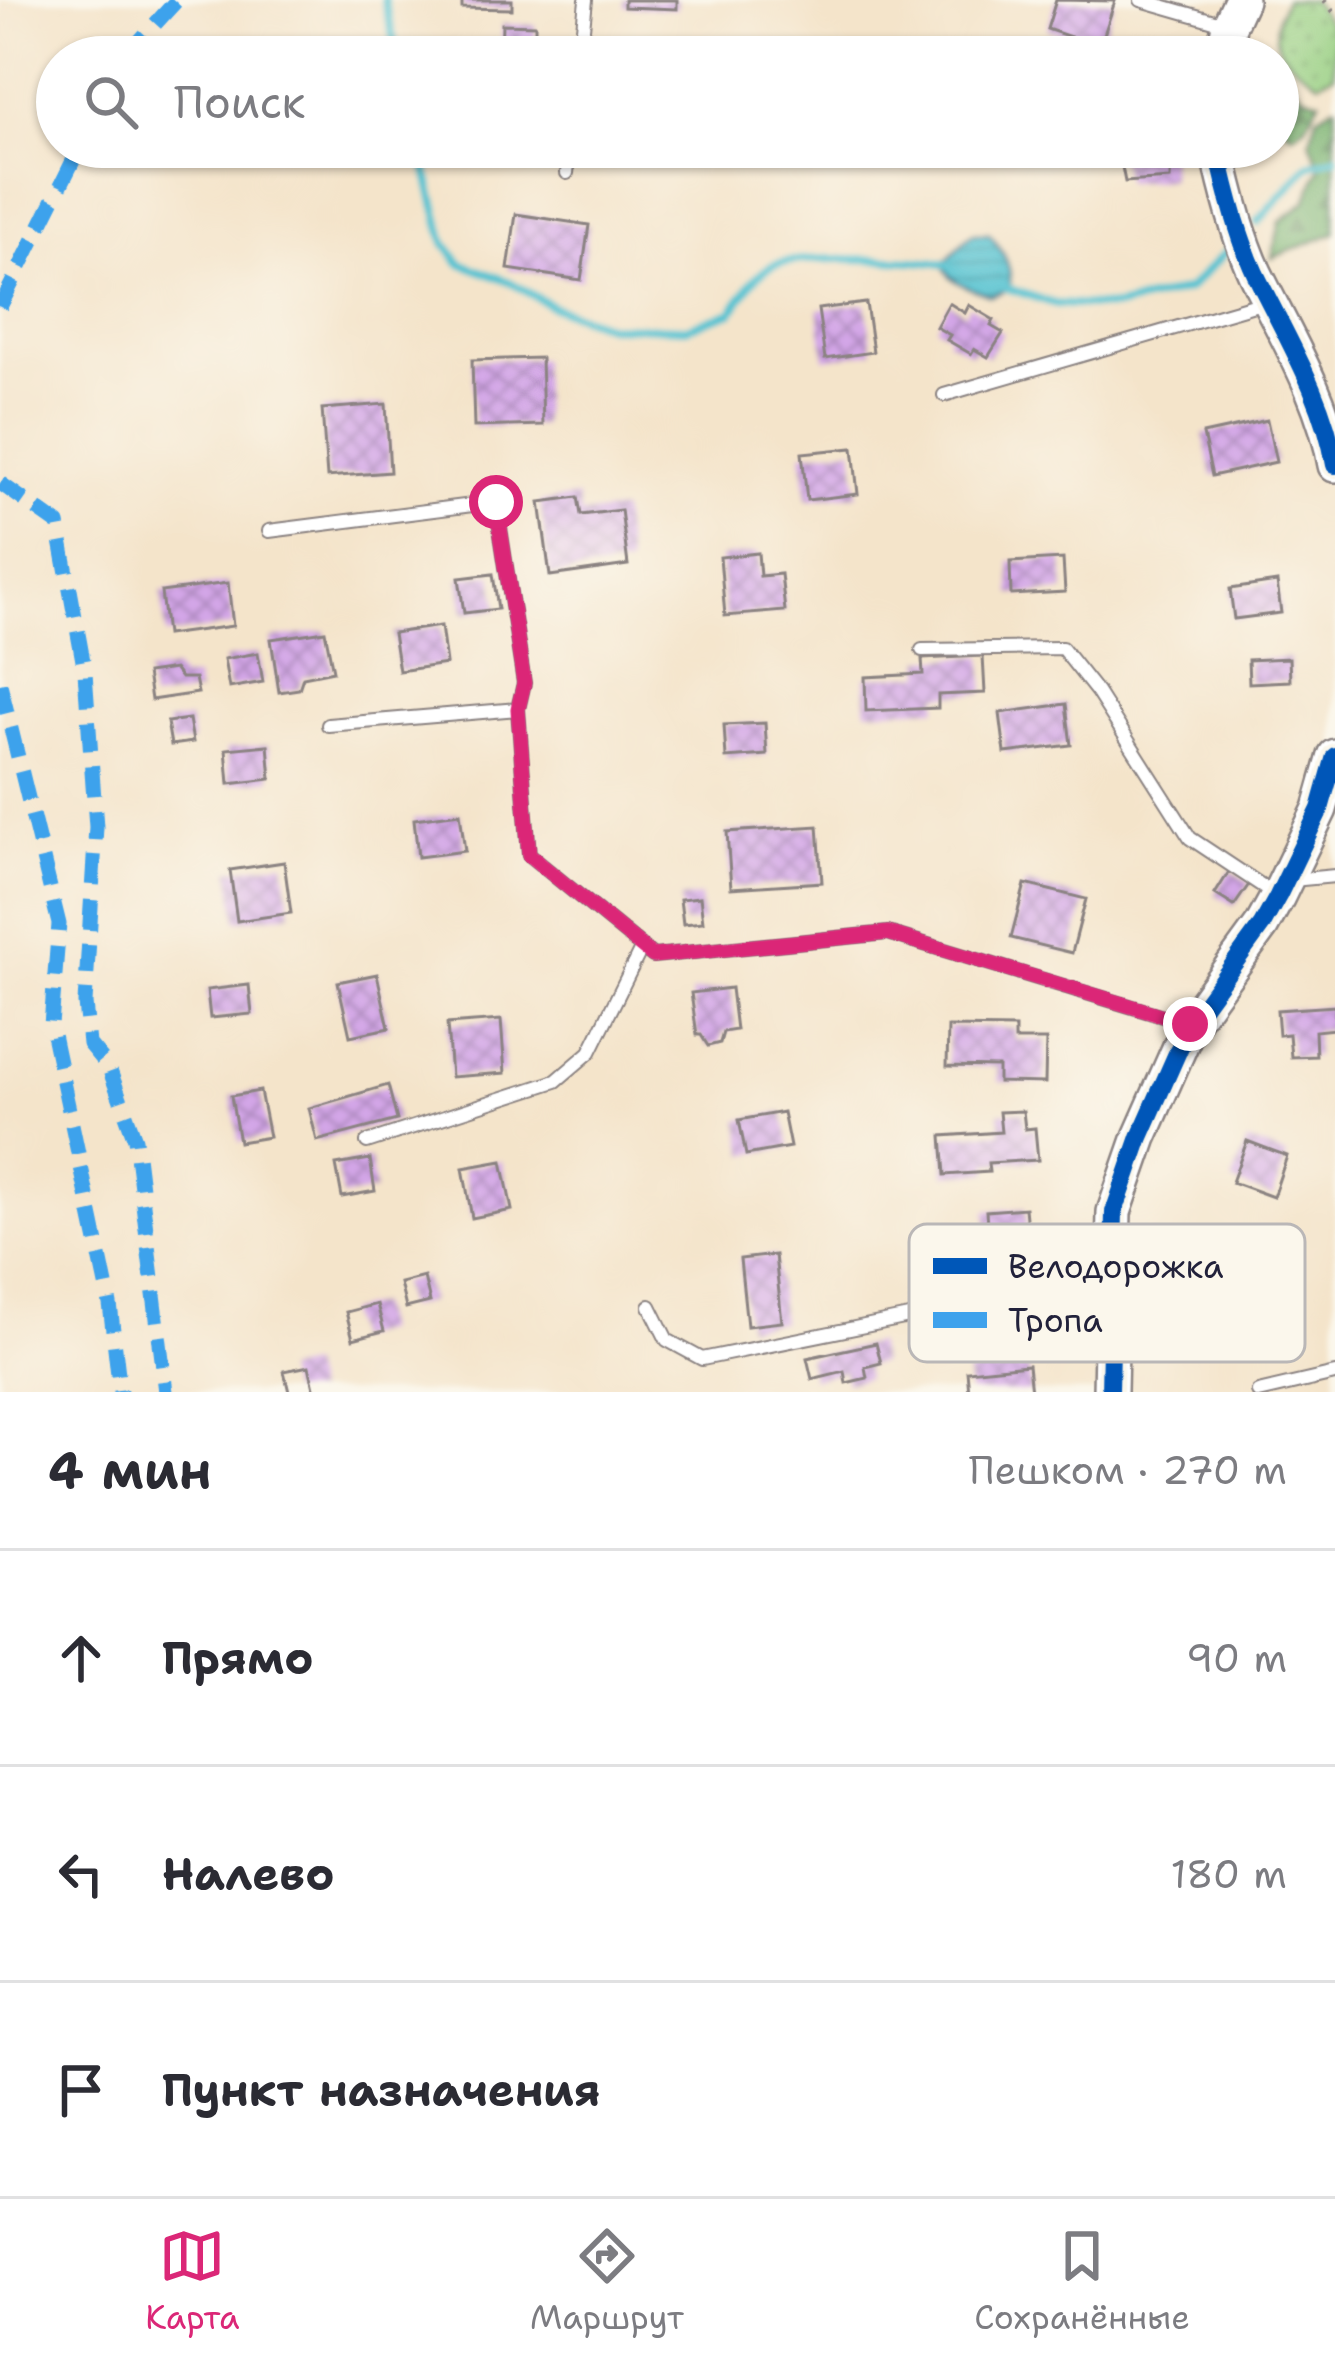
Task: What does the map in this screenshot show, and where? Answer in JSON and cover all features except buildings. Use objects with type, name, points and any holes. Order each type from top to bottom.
[{"type":"street","points":[[1223,168],[1239,228],[1334,450]]},
{"type":"street","points":[[1114,1224],[1140,1137],[1190,1024],[1262,925],[1320,809],[1335,756]]},
{"type":"lane","points":[[582,36],[586,0]]},
{"type":"lane","points":[[1141,0],[1231,28]]},
{"type":"lane","points":[[567,173],[568,168]]},
{"type":"lane","points":[[944,395],[1270,301]]},
{"type":"lane","points":[[269,531],[496,502],[524,683],[518,709],[529,855],[653,956],[888,933],[1190,1024]]},
{"type":"lane","points":[[922,650],[1061,648],[1097,692],[1190,838],[1281,888],[1335,876]]},
{"type":"lane","points":[[328,725],[518,709]]},
{"type":"lane","points":[[367,1142],[556,1081],[590,1052],[642,947]]},
{"type":"lane","points":[[650,1306],[667,1340],[702,1359],[909,1317]]},
{"type":"lane","points":[[1258,1392],[1335,1374]]},
{"type":"path","points":[[1324,0],[1335,14]]},
{"type":"green space","points":[[1285,0],[1312,0],[1335,32],[1334,74],[1319,82],[1299,69],[1299,36],[1276,36]]},
{"type":"green space","points":[[1299,90],[1320,100],[1299,130]]},
{"type":"green space","points":[[1335,105],[1335,233],[1272,258],[1280,222],[1306,201],[1320,167],[1310,140],[1317,116]]},
{"type":"water","points":[[972,234],[989,234],[998,246],[1008,267],[1009,289],[991,296],[962,285],[946,271],[943,264]]},
{"type":"waterway","points":[[384,0],[393,36]]},
{"type":"waterway","points":[[1258,222],[1308,165],[1335,157]]},
{"type":"waterway","points":[[426,168],[445,243],[460,263],[510,282],[553,307],[609,326],[686,328],[732,312],[762,272],[777,264],[862,259],[949,265]]},
{"type":"waterway","points":[[1001,286],[1055,304],[1116,307],[1187,290],[1230,248]]},
{"type":"marked path","points":[[144,36],[177,0]]},
{"type":"marked path","points":[[0,307],[70,168]]},
{"type":"marked path","points":[[0,483],[58,524],[85,672],[96,827],[85,1003],[89,1044],[109,1068],[135,1139],[166,1392]]},
{"type":"marked path","points":[[0,684],[59,924],[51,1025],[110,1304],[120,1392]]},
{"type":"cycle path","points":[[1222,168],[1243,243],[1313,391],[1335,465]]},
{"type":"cycle path","points":[[1114,1224],[1140,1137],[1190,1024],[1278,896],[1320,809],[1335,756]]},
{"type":"cycle path","points":[[1110,1392],[1111,1362]]},
{"type":"route","points":[[496,502],[524,683],[518,709],[529,855],[653,956],[888,933],[1190,1024]]}]
